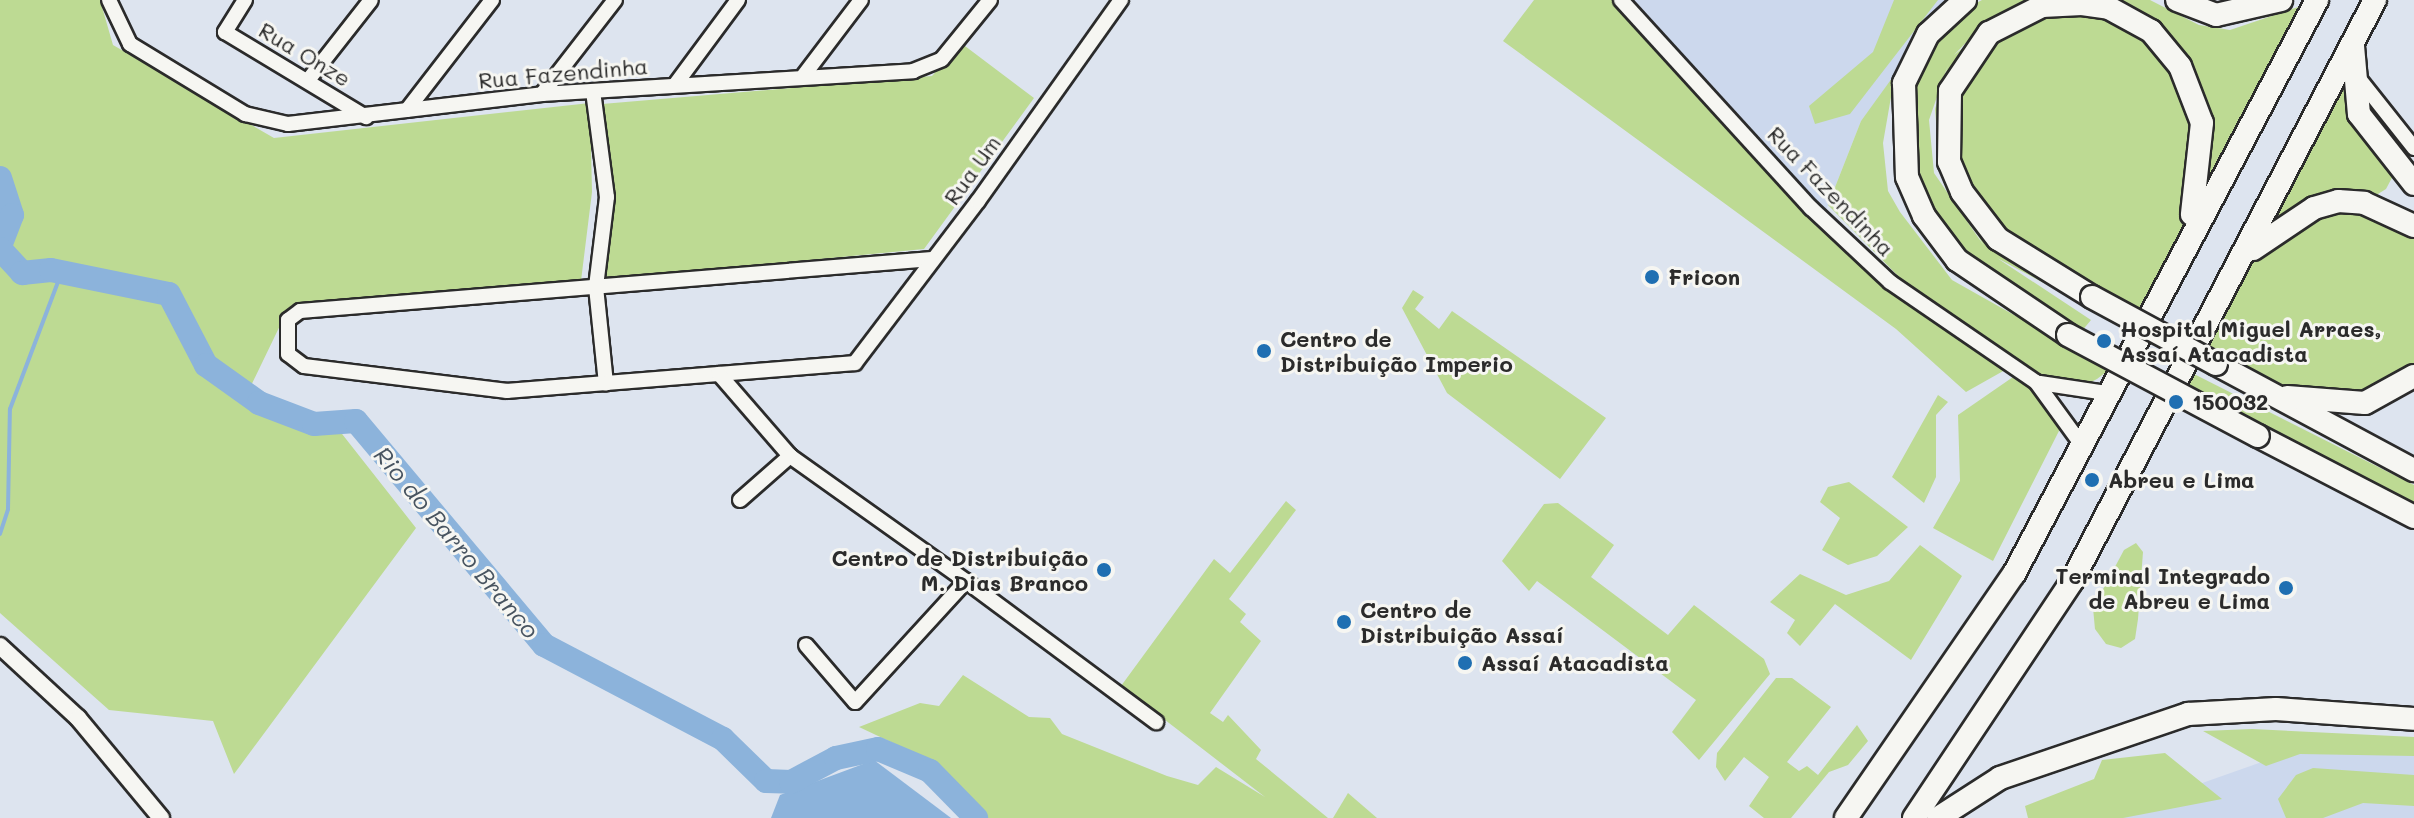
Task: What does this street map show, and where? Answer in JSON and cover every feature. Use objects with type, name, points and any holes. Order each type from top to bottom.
[{"type":"highway","points":[[1965,0],[1928,34],[1904,83],[1907,177],[1924,216],[1957,260],[2068,335],[2414,517]]},
{"type":"highway","points":[[2177,0],[2216,15],[2281,0]]},
{"type":"highway","points":[[1846,818],[1964,655],[2082,445],[2190,227],[2317,0]]},
{"type":"highway","points":[[1914,818],[2072,581],[2375,0]]},
{"type":"highway","points":[[2190,227],[2202,123],[2180,66],[2151,31],[2109,8],[2082,4],[2042,6],[1989,33],[1950,91],[1949,162],[1962,192],[1998,239],[2092,297],[2414,470]]},
{"type":"highway","points":[[2354,38],[2351,68],[2371,136],[2414,184]]},
{"type":"highway","points":[[2241,262],[2266,235],[2338,201],[2364,203],[2414,226]]},
{"type":"highway","points":[[2273,395],[2365,403],[2414,376]]},
{"type":"highway","points":[[1938,818],[2000,778],[2188,714],[2276,709],[2414,719]]},
{"type":"street","name":"Rua Fazendinha","points":[[109,0],[130,44],[265,121],[366,117],[542,94],[928,68],[990,0]]},
{"type":"street","name":"Rua Onze","points":[[245,0],[223,28],[366,117]]},
{"type":"street","points":[[309,79],[371,0]]},
{"type":"street","points":[[407,110],[492,0]]},
{"type":"street","points":[[542,94],[615,0]]},
{"type":"street","points":[[675,85],[738,0]]},
{"type":"street","points":[[804,75],[861,0]]},
{"type":"street","name":"Rua Um","points":[[719,374],[855,363],[1121,0]]},
{"type":"street","name":"Rua Fazendinha","points":[[1621,0],[1863,258],[2036,382],[2082,445]]},
{"type":"street","points":[[2351,68],[2414,148]]},
{"type":"street","points":[[593,91],[607,197],[596,287],[606,383]]},
{"type":"street","points":[[932,259],[300,311],[288,320],[286,342],[294,363],[468,390],[719,374],[790,456],[1156,722]]},
{"type":"street","name":"Rua Fazendinha","points":[[2036,382],[2106,393]]},
{"type":"street","points":[[740,500],[790,456]]},
{"type":"street","points":[[806,645],[855,702],[966,581]]},
{"type":"street","points":[[0,646],[78,718],[161,818]]},
{"type":"shaded area","points":[[1616,0],[1952,0],[1861,121],[1826,210]]},
{"type":"shaded area","points":[[2310,745],[2414,747],[2414,818],[2103,818]]},
{"type":"green space","points":[[0,0],[100,0],[113,45],[274,138],[590,103],[592,192],[580,289],[288,309],[247,394],[335,425],[416,528],[234,774],[213,721],[109,710],[0,613]]},
{"type":"green space","points":[[1534,0],[1616,0],[1838,244],[2005,370],[1966,392],[1896,329],[1503,41]]},
{"type":"green space","points":[[1894,0],[1938,0],[1850,114],[1815,124],[1809,106],[1873,52]]},
{"type":"green space","points":[[1982,0],[2032,0],[1986,22],[1954,55],[1992,25],[2104,0],[2150,0],[2199,25],[2230,30],[2304,5],[2136,332],[1997,258],[2091,320],[2081,332],[1971,261],[1928,207],[1916,176],[1913,88],[1934,45],[1961,11]],"holes":[[[1948,65],[1935,109],[1940,170],[1984,246],[1934,173],[1929,120]]]},
{"type":"green space","points":[[2352,41],[2351,102],[2395,172],[2386,189],[2365,202],[2414,226],[2414,376],[2365,403],[2265,401],[2191,365]]},
{"type":"green space","points":[[961,43],[1034,98],[924,249],[605,280],[602,104],[932,76]]},
{"type":"green space","points":[[1895,74],[1883,143],[1888,191],[1900,212],[1952,280],[2110,369],[2097,379],[2083,386],[2038,378],[1904,282],[1828,205],[1861,121]]},
{"type":"green space","points":[[1413,290],[1424,297],[1415,309],[1439,329],[1452,311],[1606,418],[1560,479],[1447,393],[1402,308]]},
{"type":"green space","points":[[2192,373],[2414,485],[2414,507],[2184,388]]},
{"type":"green space","points":[[2013,377],[2034,390],[2060,429],[1993,561],[1933,528],[1960,481],[1958,415]]},
{"type":"green space","points":[[1938,395],[1948,402],[1936,415],[1936,477],[1924,503],[1892,477]]},
{"type":"green space","points":[[1849,482],[1908,527],[1877,556],[1848,565],[1822,550],[1840,518],[1820,502],[1828,487]]},
{"type":"green space","points":[[1286,501],[1296,510],[1229,599],[1246,614],[1240,622],[1261,641],[1210,713],[1223,722],[1228,715],[1261,750],[1256,759],[1328,818],[987,818],[927,759],[859,727],[920,703],[939,706],[963,675],[1029,717],[1050,718],[1062,734],[1167,776],[1198,785],[1216,767],[1265,797],[1121,686],[1214,559],[1230,573]]},
{"type":"green space","points":[[1558,503],[1614,545],[1591,577],[1668,635],[1694,605],[1764,659],[1770,674],[1699,760],[1672,732],[1696,700],[1537,581],[1529,591],[1502,561],[1544,504]]},
{"type":"green space","points":[[2136,543],[2143,552],[2138,619],[2135,639],[2121,648],[2106,644],[2095,629],[2093,608],[2124,550]]},
{"type":"green space","points":[[1920,545],[1962,576],[1911,660],[1835,604],[1800,646],[1787,633],[1795,620],[1770,602],[1800,574],[1846,595],[1889,581]]},
{"type":"green space","points":[[1776,678],[1792,678],[1831,707],[1787,762],[1799,771],[1807,766],[1818,775],[1857,725],[1868,741],[1848,765],[1829,772],[1791,818],[1764,818],[1749,806],[1769,777],[1744,757],[1725,781],[1716,767],[1717,753]]},
{"type":"green space","points":[[2252,729],[2414,737],[2414,756],[2300,754],[2266,766],[2203,731]]},
{"type":"green space","points":[[2165,753],[2222,799],[2123,818],[2028,818],[2025,806],[2094,779],[2102,760]]},
{"type":"green space","points":[[2313,768],[2414,775],[2414,806],[2363,803],[2323,818],[2286,818],[2278,799],[2296,775]]},
{"type":"green space","points":[[1348,793],[1377,818],[1333,818]]},
{"type":"water","points":[[874,760],[951,818],[771,818],[780,795]]},
{"type":"waterway","name":"Rio do Barro Branco","points":[[0,178],[12,215],[0,246]]},
{"type":"waterway","name":"Rio do Barro Branco","points":[[0,249],[22,273],[51,270],[169,294],[206,365],[259,403],[314,424],[356,421],[544,645],[723,739],[766,781],[791,782],[836,758],[878,749],[930,771],[976,818]]},
{"type":"waterway","points":[[0,534],[8,509],[10,409],[61,274]]},
{"type":"place","name":"Fricon","points":[[1652,277]]},
{"type":"place","name":"Hospital Miguel Arraes, Assaí Atacadista","points":[[2104,341]]},
{"type":"place","name":"Centro de Distribuição Imperio","points":[[1264,351]]},
{"type":"place","name":"150032","points":[[2176,402]]},
{"type":"place","name":"Abreu e Lima","points":[[2092,480]]},
{"type":"place","name":"Centro de Distribuição M. Dias Branco","points":[[1104,570]]},
{"type":"place","name":"Terminal Integrado de Abreu e Lima","points":[[2286,588]]},
{"type":"place","name":"Centro de Distribuição Assaí","points":[[1344,622]]},
{"type":"place","name":"Assaí Atacadista","points":[[1465,663]]}]
